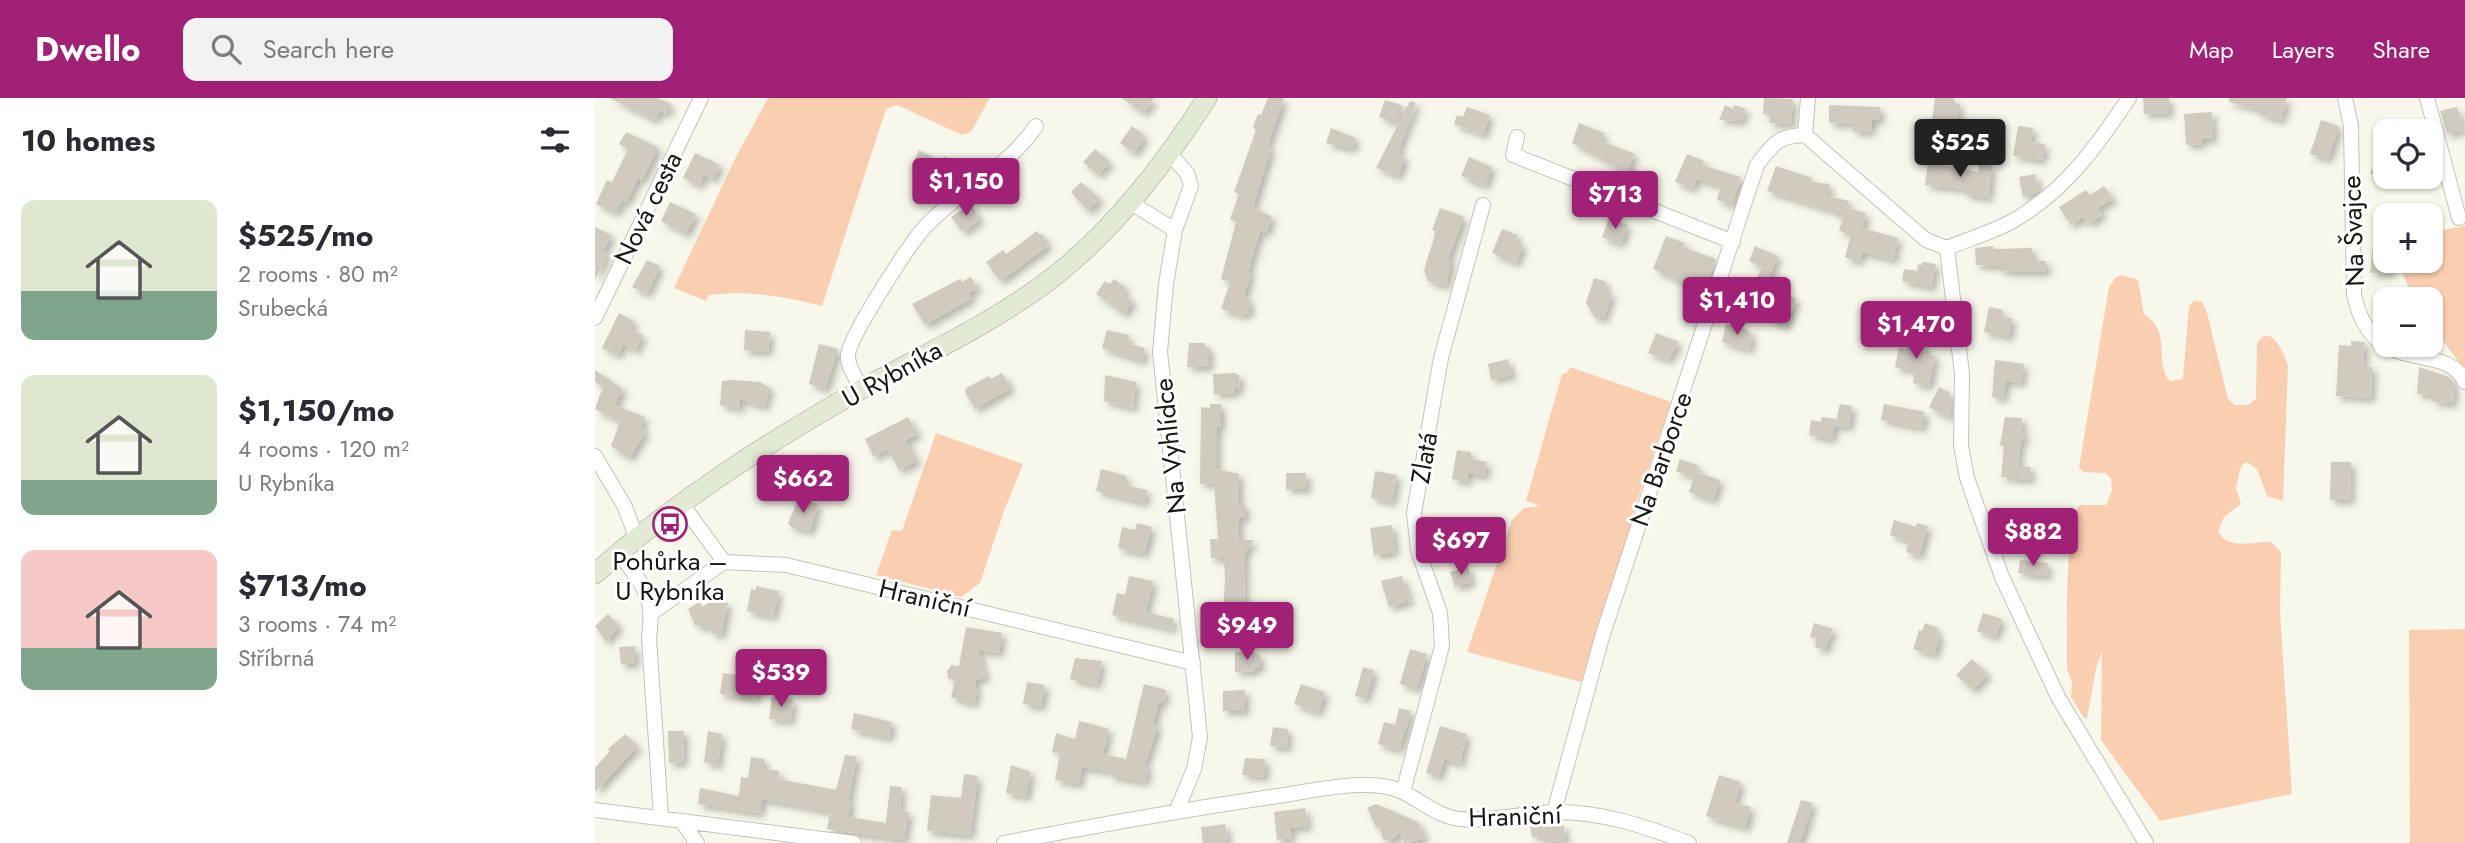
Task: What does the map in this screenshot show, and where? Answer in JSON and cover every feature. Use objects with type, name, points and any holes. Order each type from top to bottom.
[{"type":"street","name":"Nová cesta","points":[[595,318],[701,98]]},
{"type":"street","points":[[1170,155],[1207,98]]},
{"type":"street","points":[[1808,98],[1805,135],[1926,240],[1947,248],[2019,217],[2064,185],[2093,150],[2129,98]]},
{"type":"street","name":"Na Švajce","points":[[2345,98],[2351,126],[2354,294],[2359,317],[2367,332],[2386,347],[2450,364],[2460,372],[2465,382]]},
{"type":"street","points":[[2427,98],[2459,218]]},
{"type":"street","points":[[862,390],[848,360],[848,352],[863,321],[924,228],[1015,151],[1036,127]]},
{"type":"street","name":"Na Barborce","points":[[1554,812],[1602,637],[1757,165],[1772,144],[1786,136],[1805,135]]},
{"type":"street","points":[[1517,137],[1513,155],[1733,243]]},
{"type":"street","name":"U Rybníka","points":[[595,574],[636,537],[782,437],[1008,309],[1058,274],[1131,203],[1170,155]]},
{"type":"street","name":"Na Vyhlídce","points":[[1170,155],[1187,173],[1191,186],[1175,230],[1166,284],[1160,352],[1200,737],[1194,769],[1177,810]]},
{"type":"street","points":[[1131,203],[1175,230]]},
{"type":"street","name":"Zlatá","points":[[1403,792],[1442,646],[1440,613],[1418,550],[1414,513],[1441,358],[1482,205]]},
{"type":"street","points":[[1947,248],[1962,374],[1961,446],[1967,478],[2002,577],[2058,697],[2146,843]]},
{"type":"street","points":[[595,456],[625,507],[636,537]]},
{"type":"street","points":[[653,612],[724,562],[682,504]]},
{"type":"street","points":[[619,553],[644,588],[653,612],[649,638],[661,816]]},
{"type":"street","name":"Hraniční","points":[[724,562],[786,565],[1193,663]]},
{"type":"street","name":"Hraniční","points":[[1004,843],[1177,810],[1337,788],[1382,786],[1403,792],[1432,810],[1457,819],[1554,812],[1609,816],[1689,843]]},
{"type":"street","points":[[595,810],[661,816],[683,823],[854,843]]},
{"type":"street","points":[[683,823],[697,843]]},
{"type":"shaded area","points":[[768,98],[990,98],[971,132],[962,135],[897,105],[886,109],[822,306],[752,294],[709,295],[706,301],[674,288],[735,159]]},
{"type":"shaded area","points":[[2465,226],[2465,370],[2443,341],[2443,287],[2408,287],[2402,273],[2443,273],[2443,230]]},
{"type":"shaded area","points":[[2122,275],[2138,280],[2144,314],[2158,330],[2163,365],[2170,381],[2183,379],[2189,306],[2195,300],[2202,302],[2207,313],[2228,399],[2235,405],[2248,405],[2256,399],[2257,343],[2262,337],[2272,337],[2276,341],[2288,365],[2283,501],[2267,496],[2257,469],[2247,462],[2241,466],[2236,488],[2241,504],[2224,517],[2218,531],[2222,537],[2235,543],[2271,542],[2281,552],[2280,613],[2292,794],[2160,821],[2101,740],[2102,652],[2097,664],[2087,718],[2084,718],[2071,697],[2072,683],[2067,669],[2067,582],[2075,514],[2080,505],[2106,505],[2112,491],[2111,478],[2105,473],[2084,472],[2079,468],[2109,287],[2116,277]]},
{"type":"shaded area","points":[[1570,367],[1671,402],[1632,516],[1630,535],[1581,682],[1467,652],[1512,520],[1524,508],[1541,506],[1526,501],[1562,374],[1567,373]]},
{"type":"shaded area","points":[[936,433],[1023,464],[980,583],[961,597],[876,575],[892,530],[902,531]]},
{"type":"shaded area","points":[[2465,629],[2465,843],[2410,843],[2409,630]]},
{"type":"building","points":[[609,98],[657,98],[671,104],[666,114],[660,111],[655,120]]},
{"type":"building","points":[[1121,98],[1154,98],[1144,113]]},
{"type":"building","points":[[1268,98],[1284,98],[1267,147],[1271,148],[1253,207],[1272,217],[1266,233],[1260,231],[1244,296],[1249,298],[1247,302],[1251,304],[1248,314],[1244,313],[1243,316],[1221,309],[1230,282],[1221,279],[1236,222],[1230,219],[1239,194],[1234,192],[1256,130],[1253,127]]},
{"type":"building","points":[[1764,98],[1793,99],[1791,124],[1769,123],[1770,115],[1763,114]]},
{"type":"building","points":[[1935,98],[1954,98],[1954,103],[1960,104],[1957,124],[1932,121]]},
{"type":"building","points":[[2143,98],[2169,98],[2169,113],[2144,114]]},
{"type":"building","points":[[2229,98],[2287,98],[2281,120],[2258,114],[2260,110],[2229,102]]},
{"type":"building","points":[[1385,100],[1403,106],[1397,123],[1379,117]]},
{"type":"building","points":[[1410,101],[1416,103],[1397,154],[1405,157],[1398,176],[1376,168]]},
{"type":"building","points":[[1725,105],[1733,109],[1734,105],[1746,109],[1741,121],[1719,120]]},
{"type":"building","points":[[1829,105],[1880,107],[1880,120],[1872,120],[1872,131],[1853,132],[1853,124],[1829,123]]},
{"type":"building","points":[[1467,107],[1490,115],[1483,135],[1454,124],[1457,115],[1463,117]]},
{"type":"building","points":[[2457,107],[2463,130],[2447,134],[2440,111]]},
{"type":"building","points":[[2212,112],[2213,139],[2201,139],[2202,144],[2186,145],[2184,114]]},
{"type":"building","points":[[2321,120],[2339,126],[2328,159],[2310,154]]},
{"type":"building","points":[[1579,123],[1604,133],[1601,141],[1635,154],[1627,172],[1572,143]]},
{"type":"building","points":[[1132,126],[1143,134],[1141,136],[1144,139],[1134,153],[1120,143]]},
{"type":"building","points":[[2018,126],[2033,128],[2031,142],[2045,144],[2042,160],[2013,156]]},
{"type":"building","points":[[1331,128],[1356,138],[1352,149],[1326,143]]},
{"type":"building","points":[[626,132],[658,147],[642,180],[638,178],[626,203],[622,200],[616,213],[596,204],[607,180],[612,182],[628,149],[619,144]]},
{"type":"building","points":[[1095,149],[1110,162],[1098,175],[1083,162]]},
{"type":"building","points":[[919,150],[942,162],[944,156],[964,166],[957,180],[944,174],[939,185],[926,179],[929,174],[912,166]]},
{"type":"building","points":[[695,153],[720,165],[713,179],[704,175],[699,185],[683,178]]},
{"type":"building","points":[[1687,154],[1704,161],[1702,165],[1741,177],[1732,205],[1717,200],[1721,186],[1696,179],[1693,189],[1675,182]]},
{"type":"building","points":[[1469,157],[1492,167],[1485,186],[1461,176]]},
{"type":"building","points":[[1928,162],[1978,172],[1979,164],[1992,166],[1988,198],[1964,194],[1965,189],[1925,185]]},
{"type":"building","points":[[1776,166],[1812,178],[1811,182],[1830,184],[1827,196],[1849,201],[1847,208],[1866,213],[1862,228],[1898,238],[1893,260],[1862,252],[1859,262],[1845,257],[1851,234],[1839,231],[1843,218],[1837,216],[1837,212],[1767,191]]},
{"type":"building","points":[[2035,174],[2039,191],[2023,197],[2019,177]]},
{"type":"building","points":[[1081,182],[1100,199],[1088,211],[1071,192]]},
{"type":"building","points":[[2104,186],[2113,199],[2098,208],[2102,215],[2088,224],[2083,217],[2071,225],[2059,207],[2086,190],[2090,195]]},
{"type":"building","points":[[670,202],[696,214],[686,234],[661,221]]},
{"type":"building","points":[[971,204],[980,220],[963,232],[951,217]]},
{"type":"building","points":[[1440,208],[1464,217],[1448,259],[1451,260],[1446,286],[1428,281],[1424,270],[1434,238],[1435,231],[1432,230]]},
{"type":"building","points":[[1609,218],[1628,225],[1620,244],[1602,237]]},
{"type":"building","points":[[595,227],[611,235],[603,252],[607,254],[595,280]]},
{"type":"building","points":[[1502,229],[1518,235],[1515,242],[1523,245],[1516,263],[1492,253]]},
{"type":"building","points":[[1037,231],[1040,235],[1042,233],[1048,246],[1000,281],[986,262],[1003,250],[1006,254]]},
{"type":"building","points":[[1666,236],[1685,243],[1683,247],[1716,259],[1704,292],[1653,269]]},
{"type":"building","points":[[2373,245],[2373,273],[2390,274],[2370,273]]},
{"type":"building","points":[[1755,246],[1778,256],[1766,285],[1797,299],[1785,327],[1770,320],[1772,316],[1761,311],[1764,305],[1748,298],[1762,267],[1749,261]]},
{"type":"building","points":[[1993,246],[1994,249],[2032,248],[2033,260],[2046,261],[2046,272],[2001,271],[2001,266],[1976,265],[1975,248]]},
{"type":"building","points":[[647,260],[660,266],[647,294],[632,287]]},
{"type":"building","points":[[1922,262],[1936,264],[1931,287],[1902,281],[1904,269],[1917,271],[1918,264],[1922,265]]},
{"type":"building","points":[[971,277],[978,288],[969,293],[972,298],[925,325],[912,304],[960,279],[962,282]]},
{"type":"building","points":[[1594,278],[1607,282],[1604,292],[1612,294],[1604,318],[1595,318],[1586,303]]},
{"type":"building","points":[[1114,279],[1126,288],[1122,293],[1133,301],[1124,314],[1096,294],[1105,281],[1110,284]]},
{"type":"building","points":[[1989,307],[2003,310],[2002,317],[2012,318],[2009,337],[1984,332]]},
{"type":"building","points":[[619,313],[634,321],[630,329],[643,335],[635,351],[623,344],[618,355],[602,348]]},
{"type":"building","points":[[1726,324],[1748,330],[1752,337],[1749,350],[1722,342]]},
{"type":"building","points":[[745,330],[770,332],[768,352],[744,350]]},
{"type":"building","points":[[1107,330],[1129,335],[1128,344],[1145,348],[1142,361],[1102,348]]},
{"type":"building","points":[[1656,333],[1679,342],[1668,360],[1648,353]]},
{"type":"building","points":[[1908,338],[1923,341],[1921,350],[1931,351],[1930,355],[1935,356],[1929,386],[1913,383],[1915,371],[1895,367],[1899,347],[1906,349]]},
{"type":"building","points":[[2351,341],[2365,342],[2363,366],[2372,367],[2371,398],[2336,396],[2339,345],[2351,346]]},
{"type":"building","points":[[1189,343],[1205,343],[1205,347],[1209,347],[1209,367],[1187,367]]},
{"type":"building","points":[[819,344],[838,349],[825,389],[809,384]]},
{"type":"building","points":[[1508,359],[1512,375],[1491,380],[1488,364]]},
{"type":"building","points":[[1995,360],[2024,364],[2021,383],[2006,381],[2003,399],[1992,397]]},
{"type":"building","points":[[2419,367],[2449,377],[2454,383],[2453,403],[2433,402],[2434,395],[2417,394]]},
{"type":"building","points":[[595,370],[623,389],[615,405],[645,417],[641,425],[645,432],[630,458],[611,446],[620,422],[595,409],[603,387],[595,382]]},
{"type":"building","points":[[1002,373],[1011,388],[975,409],[965,392],[966,388],[989,376],[991,379]]},
{"type":"building","points":[[1213,374],[1239,375],[1240,388],[1235,389],[1235,393],[1214,394]]},
{"type":"building","points":[[1105,375],[1136,382],[1133,408],[1104,401]]},
{"type":"building","points":[[722,381],[760,382],[770,388],[764,407],[740,399],[740,409],[720,405]]},
{"type":"building","points":[[1939,387],[1950,393],[1951,419],[1929,407]]},
{"type":"building","points":[[1210,404],[1221,404],[1221,427],[1217,427],[1217,469],[1239,474],[1239,505],[1245,505],[1245,518],[1239,518],[1239,540],[1254,540],[1245,553],[1244,624],[1235,624],[1235,632],[1211,630],[1211,614],[1223,613],[1225,580],[1224,558],[1211,558],[1210,539],[1218,539],[1214,483],[1200,484],[1201,407],[1210,408]]},
{"type":"building","points":[[1840,404],[1852,406],[1849,427],[1835,425]]},
{"type":"building","points":[[1884,404],[1925,412],[1922,428],[1881,420]]},
{"type":"building","points":[[908,417],[918,434],[906,440],[917,461],[899,470],[888,449],[874,457],[865,439]]},
{"type":"building","points":[[1822,417],[1836,419],[1832,439],[1809,435],[1811,420],[1821,422]]},
{"type":"building","points":[[2005,417],[2022,418],[2022,433],[2026,437],[2021,441],[2018,466],[2031,467],[2030,480],[2001,477],[2004,446],[2000,445]]},
{"type":"building","points":[[1457,450],[1471,452],[1471,459],[1487,462],[1485,476],[1468,473],[1467,482],[1452,479]]},
{"type":"building","points":[[819,454],[833,458],[826,478],[813,474]]},
{"type":"building","points":[[1680,459],[1699,466],[1697,472],[1720,480],[1713,500],[1689,492],[1694,477],[1676,471]]},
{"type":"building","points":[[2331,462],[2351,462],[2350,500],[2330,500]]},
{"type":"building","points":[[1101,469],[1127,476],[1125,485],[1147,490],[1144,503],[1096,491]]},
{"type":"building","points":[[1375,471],[1397,475],[1392,502],[1371,498]]},
{"type":"building","points":[[1286,473],[1306,473],[1307,489],[1286,489]]},
{"type":"building","points":[[799,498],[818,504],[810,531],[791,527],[788,523]]},
{"type":"building","points":[[2011,511],[2040,514],[2039,526],[2010,523]]},
{"type":"building","points":[[1894,520],[1916,527],[1917,523],[1928,526],[1919,556],[1906,552],[1909,541],[1890,535]]},
{"type":"building","points":[[1137,523],[1152,527],[1144,554],[1118,548],[1122,527],[1135,530]]},
{"type":"building","points":[[1392,525],[1395,552],[1374,555],[1370,528]]},
{"type":"building","points":[[2020,560],[2048,563],[2047,576],[2018,573]]},
{"type":"building","points":[[1468,567],[1472,582],[1455,587],[1450,572]]},
{"type":"building","points":[[1129,576],[1153,581],[1146,612],[1174,619],[1172,629],[1112,615],[1117,593],[1125,595]]},
{"type":"building","points":[[1402,576],[1410,601],[1389,607],[1381,581]]},
{"type":"building","points":[[756,586],[779,591],[773,617],[747,611],[751,589],[756,590]]},
{"type":"building","points":[[712,600],[728,603],[721,635],[711,633],[712,628],[695,625],[688,609],[699,602],[703,607]]},
{"type":"building","points":[[1983,613],[2002,619],[1995,637],[1977,631]]},
{"type":"building","points":[[608,614],[619,626],[606,642],[595,626]]},
{"type":"building","points":[[1814,623],[1833,629],[1825,650],[1815,647],[1817,639],[1810,637]]},
{"type":"building","points":[[1925,623],[1938,628],[1936,635],[1940,636],[1934,655],[1913,649],[1919,630],[1922,631]]},
{"type":"building","points":[[966,627],[1002,633],[999,653],[978,650],[986,677],[974,681],[977,691],[975,702],[968,703],[951,697],[955,680],[948,678],[947,671],[951,665],[959,666]]},
{"type":"building","points":[[635,646],[635,664],[621,664],[619,647]]},
{"type":"building","points":[[1410,649],[1427,654],[1417,689],[1400,684]]},
{"type":"building","points":[[1235,652],[1255,652],[1255,655],[1260,655],[1260,668],[1255,668],[1255,671],[1235,672]]},
{"type":"building","points":[[1075,658],[1102,661],[1097,685],[1070,679]]},
{"type":"building","points":[[1972,659],[1988,674],[1973,690],[1956,675]]},
{"type":"building","points":[[1363,667],[1374,670],[1366,699],[1355,696]]},
{"type":"building","points":[[723,673],[759,678],[756,699],[720,694]]},
{"type":"building","points":[[1027,682],[1045,685],[1041,707],[1023,704]]},
{"type":"building","points":[[1144,684],[1166,690],[1153,725],[1158,726],[1144,767],[1148,768],[1145,782],[1110,776],[1111,772],[1082,767],[1079,784],[1055,780],[1060,754],[1052,752],[1056,733],[1075,739],[1079,721],[1109,729],[1103,754],[1126,759]]},
{"type":"building","points":[[1301,684],[1325,692],[1318,713],[1294,704]]},
{"type":"building","points":[[1245,690],[1245,711],[1223,711],[1223,691]]},
{"type":"building","points":[[772,697],[793,699],[791,721],[769,719]]},
{"type":"building","points":[[1399,708],[1411,711],[1399,750],[1378,744],[1384,722],[1395,725]]},
{"type":"building","points":[[854,713],[892,722],[889,738],[851,729]]},
{"type":"building","points":[[1440,726],[1467,734],[1460,764],[1444,759],[1439,777],[1426,773]]},
{"type":"building","points":[[1273,727],[1288,729],[1287,748],[1270,746]]},
{"type":"building","points":[[668,731],[684,731],[683,762],[669,763]]},
{"type":"building","points":[[708,731],[722,734],[718,765],[704,762]]},
{"type":"building","points":[[625,734],[638,746],[595,792],[595,768],[610,751],[608,749]]},
{"type":"building","points":[[845,755],[857,756],[848,802],[851,802],[848,817],[886,823],[890,786],[902,787],[900,811],[909,812],[904,840],[827,829],[830,812],[762,799],[760,813],[698,804],[700,788],[739,796],[741,777],[748,778],[751,757],[764,759],[764,769],[779,771],[778,779],[836,790]]},
{"type":"building","points":[[1245,758],[1265,759],[1265,777],[1242,775]]},
{"type":"building","points":[[1011,765],[1031,772],[1026,797],[1006,793]]},
{"type":"building","points":[[964,774],[978,776],[970,835],[927,831],[931,795],[961,798]]},
{"type":"building","points":[[1719,775],[1741,782],[1735,803],[1751,807],[1745,828],[1706,816]]},
{"type":"building","points":[[1801,800],[1813,803],[1800,843],[1787,843]]},
{"type":"building","points":[[1376,804],[1418,822],[1425,838],[1405,843],[1400,832],[1390,842],[1382,838],[1381,829],[1376,827],[1367,808]]},
{"type":"building","points":[[1305,808],[1308,826],[1290,828],[1292,838],[1277,840],[1274,812]]},
{"type":"building","points":[[1542,823],[1543,827],[1564,825],[1565,841],[1544,843],[1543,836],[1532,837],[1530,824]]},
{"type":"building","points":[[1225,824],[1228,843],[1203,843],[1201,827]]},
{"type":"place","name":"Pohůrka – U Rybníka","points":[[670,524]]}]
